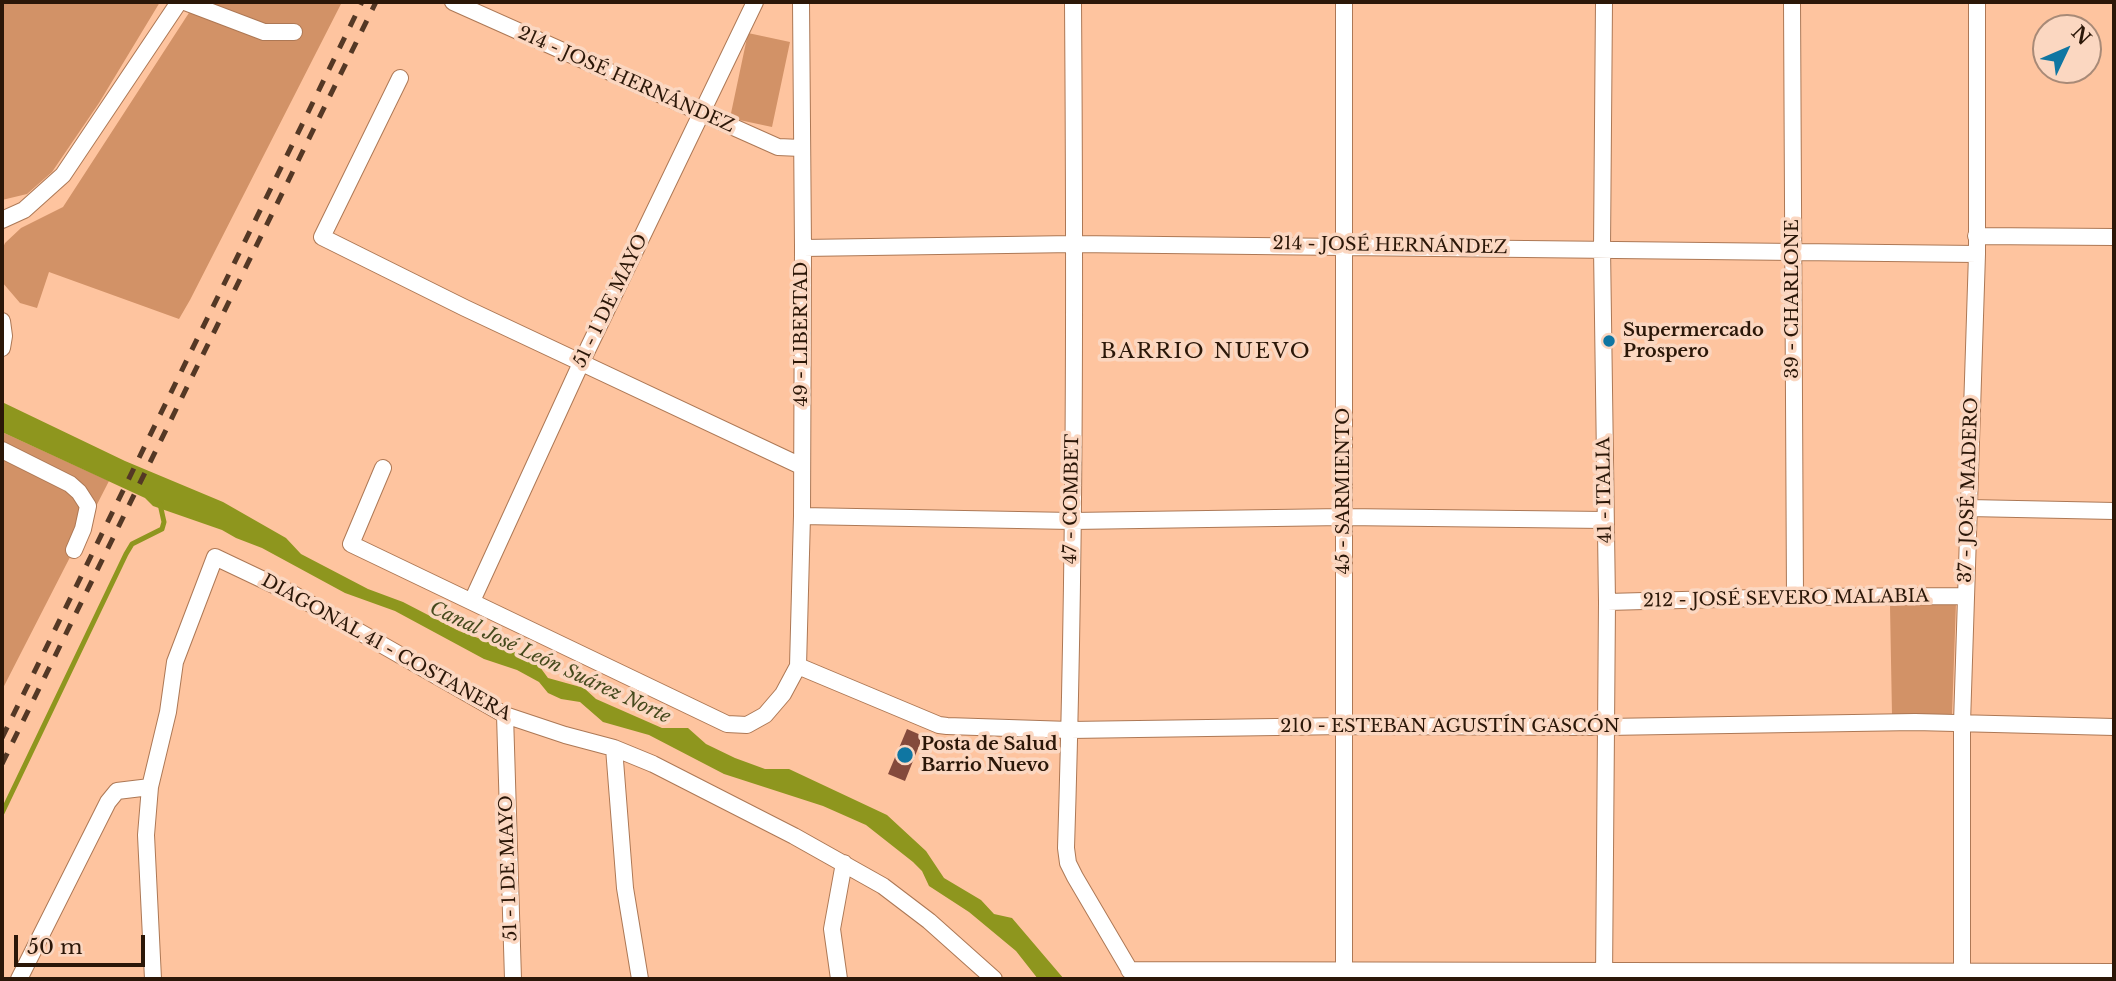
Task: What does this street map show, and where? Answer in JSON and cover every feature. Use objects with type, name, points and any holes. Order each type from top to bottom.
[{"type":"street","points":[[2,220],[24,210],[63,175],[179,2]]},
{"type":"street","points":[[185,2],[264,32],[294,32]]},
{"type":"street","name":"214 - JOSÉ HERNÁNDEZ","points":[[453,2],[778,147],[801,148]]},
{"type":"street","name":"51 - 1 DE MAYO","points":[[472,601],[582,361],[755,2]]},
{"type":"street","name":"49 - LIBERTAD","points":[[798,666],[802,516],[801,2]]},
{"type":"street","name":"47 - COMBET","points":[[1073,2],[1072,521],[1066,848],[1068,863],[1132,975]]},
{"type":"street","name":"45 - SARMIENTO","points":[[1344,2],[1344,975]]},
{"type":"street","name":"41 - ITALIA","points":[[1604,2],[1602,248],[1607,602],[1604,976]]},
{"type":"street","name":"39 - CHARLONE","points":[[1792,2],[1795,597]]},
{"type":"street","name":"37 - JOSÉ MADERO","points":[[1962,975],[1962,723],[1977,254],[1977,2]]},
{"type":"street","points":[[400,78],[322,237],[465,308],[801,466]]},
{"type":"street","points":[[1976,236],[2114,237]]},
{"type":"street","name":"214 - JOSÉ HERNÁNDEZ","points":[[803,248],[1074,244],[1977,254]]},
{"type":"street","points":[[2,321],[5,336],[2,348]]},
{"type":"street","points":[[2,450],[70,484],[79,492],[88,506],[75,550]]},
{"type":"street","points":[[383,468],[351,544],[727,724],[747,725],[765,715],[783,694],[798,666]]},
{"type":"street","points":[[1969,508],[2114,511]]},
{"type":"street","points":[[802,516],[1072,521],[1343,517],[1605,520]]},
{"type":"street","name":"DIAGONAL 41 - COSTANERA","points":[[150,788],[168,712],[175,662],[215,557],[293,594],[505,715],[614,748],[653,764],[844,863],[883,886],[929,921],[994,979]]},
{"type":"street","name":"212 - JOSÉ SEVERO MALABIA","points":[[1607,602],[1966,596]]},
{"type":"street","name":"210 - ESTEBAN AGUSTÍN GASCÓN","points":[[798,666],[939,725],[1070,730],[1962,723],[2114,727]]},
{"type":"street","name":"51 - 1 DE MAYO","points":[[505,715],[513,979]]},
{"type":"street","points":[[614,748],[625,888],[640,979]]},
{"type":"street","points":[[19,979],[108,802],[117,791],[150,788],[146,835],[153,979]]},
{"type":"street","points":[[839,979],[832,929],[844,863]]},
{"type":"street","points":[[1132,975],[1962,975],[2114,972]]},
{"type":"shaded area","points":[[2,2],[160,2],[99,103],[52,172],[27,194],[2,200]]},
{"type":"shaded area","points":[[196,2],[342,2],[179,319],[49,272],[37,308],[20,303],[2,282],[2,250],[5,243],[21,228],[63,207]]},
{"type":"shaded area","points":[[748,33],[790,42],[772,127],[730,118]]},
{"type":"shaded area","points":[[2,402],[125,461],[223,502],[286,538],[301,554],[368,589],[403,602],[459,631],[516,652],[537,663],[548,678],[584,688],[596,699],[662,728],[688,728],[706,744],[735,758],[765,769],[789,769],[887,815],[926,851],[944,878],[981,900],[994,914],[1012,918],[1064,979],[1038,979],[1016,951],[969,912],[929,886],[922,871],[913,862],[866,825],[823,806],[724,774],[649,735],[603,722],[580,702],[561,699],[548,693],[539,682],[517,670],[484,659],[395,611],[345,593],[262,548],[222,530],[153,506],[145,498],[2,432]]},
{"type":"shaded area","points":[[2,432],[109,481],[2,690]]},
{"type":"shaded area","points":[[1956,603],[1952,715],[1892,715],[1890,606]]},
{"type":"building","name":"Posta de Salud Barrio Nuevo","points":[[907,729],[923,736],[905,781],[888,774]]},
{"type":"waterway","points":[[2,813],[126,554],[132,544],[162,529],[164,522],[160,504]]},
{"type":"railway","points":[[2,738],[362,2]]},
{"type":"railway","points":[[2,764],[376,2]]},
{"type":"place","name":"Supermercado Prospero","points":[[1609,341]]},
{"type":"place","name":"Posta de Salud Barrio Nuevo","points":[[905,755]]},
{"type":"district","name":"BARRIO NUEVO","points":[[1206,352]]},
{"type":"water label","name":"Canal José León Suárez Norte","points":[[550,663]]}]
